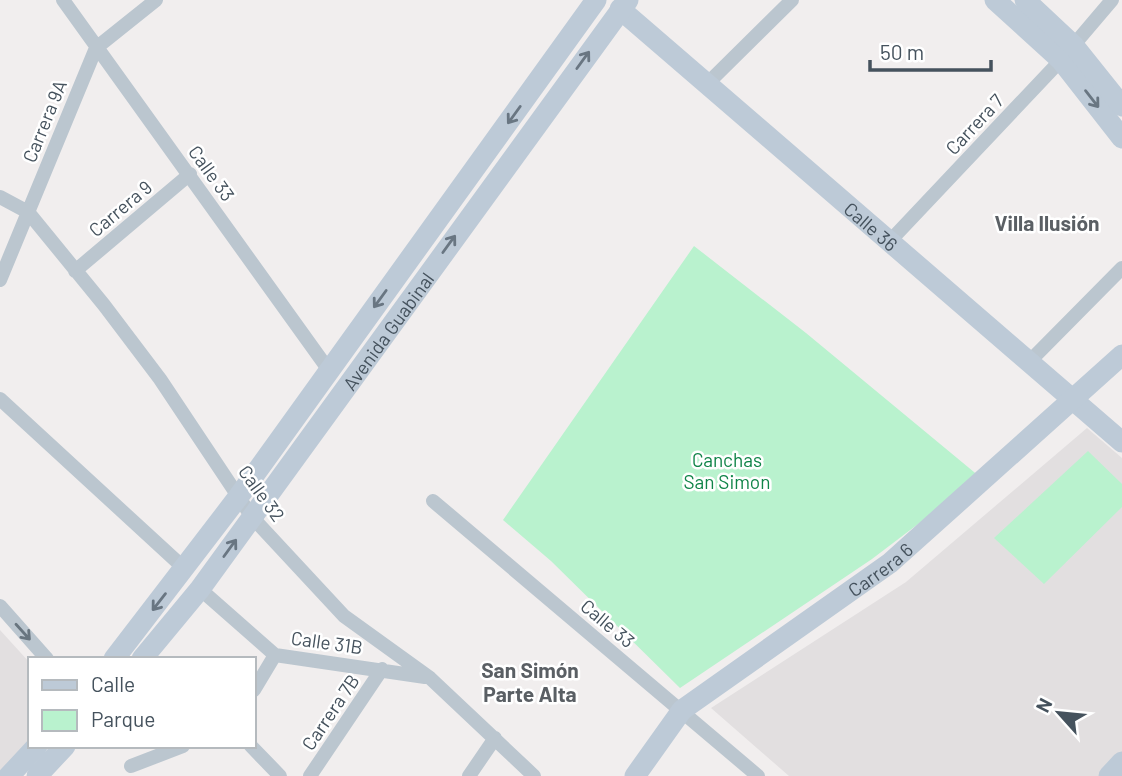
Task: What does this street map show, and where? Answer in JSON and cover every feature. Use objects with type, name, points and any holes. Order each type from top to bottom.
[{"type":"main road","name":"Avenida Guabinal","points":[[116,657],[239,496],[596,0]]},
{"type":"main road","points":[[995,0],[1067,53],[1122,106]]},
{"type":"main road","points":[[1025,0],[1067,53],[1122,138]]},
{"type":"main road","name":"Avenida Guabinal","points":[[144,657],[200,589],[624,5]]},
{"type":"main road","name":"Calle 36","points":[[624,5],[708,84],[1122,442]]},
{"type":"main road","name":"Carrera 6","points":[[635,776],[682,710],[890,563],[1074,401],[1122,355]]},
{"type":"main road","points":[[9,776],[35,748]]},
{"type":"main road","points":[[37,776],[63,748]]},
{"type":"main road","points":[[1109,776],[1122,762]]},
{"type":"street","name":"Calle 33","points":[[63,0],[328,369]]},
{"type":"street","name":"Carrera 9A","points":[[0,280],[96,48],[156,0]]},
{"type":"street","points":[[708,84],[792,0]]},
{"type":"street","name":"Carrera 7","points":[[890,242],[1067,53],[1112,0]]},
{"type":"street","name":"Carrera 9","points":[[75,271],[190,174]]},
{"type":"street","name":"Calle 32","points":[[0,197],[28,212],[75,271],[160,379],[252,517],[344,616],[430,678],[534,776]]},
{"type":"street","points":[[1029,362],[1122,268]]},
{"type":"street","points":[[0,399],[185,569]]},
{"type":"street","name":"Calle 33","points":[[433,501],[758,776]]},
{"type":"street","name":"Calle 31B","points":[[200,589],[275,655],[430,678]]},
{"type":"street","points":[[0,606],[45,657]]},
{"type":"street","points":[[256,687],[275,655]]},
{"type":"street","name":"Carrera 7B","points":[[310,776],[382,669]]},
{"type":"street","points":[[469,776],[495,738]]},
{"type":"street","points":[[131,766],[178,748]]},
{"type":"street","points":[[253,748],[280,776]]},
{"type":"shaded area","points":[[1087,428],[1122,458],[1122,754],[1103,776],[789,776],[711,708],[906,582]]},
{"type":"shaded area","points":[[0,630],[28,661],[28,748],[0,776]]},
{"type":"green space","name":"Canchas San Simon","points":[[694,246],[806,333],[980,477],[872,559],[680,688],[551,561],[503,520]]},
{"type":"green space","points":[[1088,451],[1122,484],[1122,507],[1044,584],[994,538]]},
{"type":"district","name":"Villa Ilusión","points":[[1047,222]]},
{"type":"district","name":"San Simón Parte Alta","points":[[530,681]]}]
